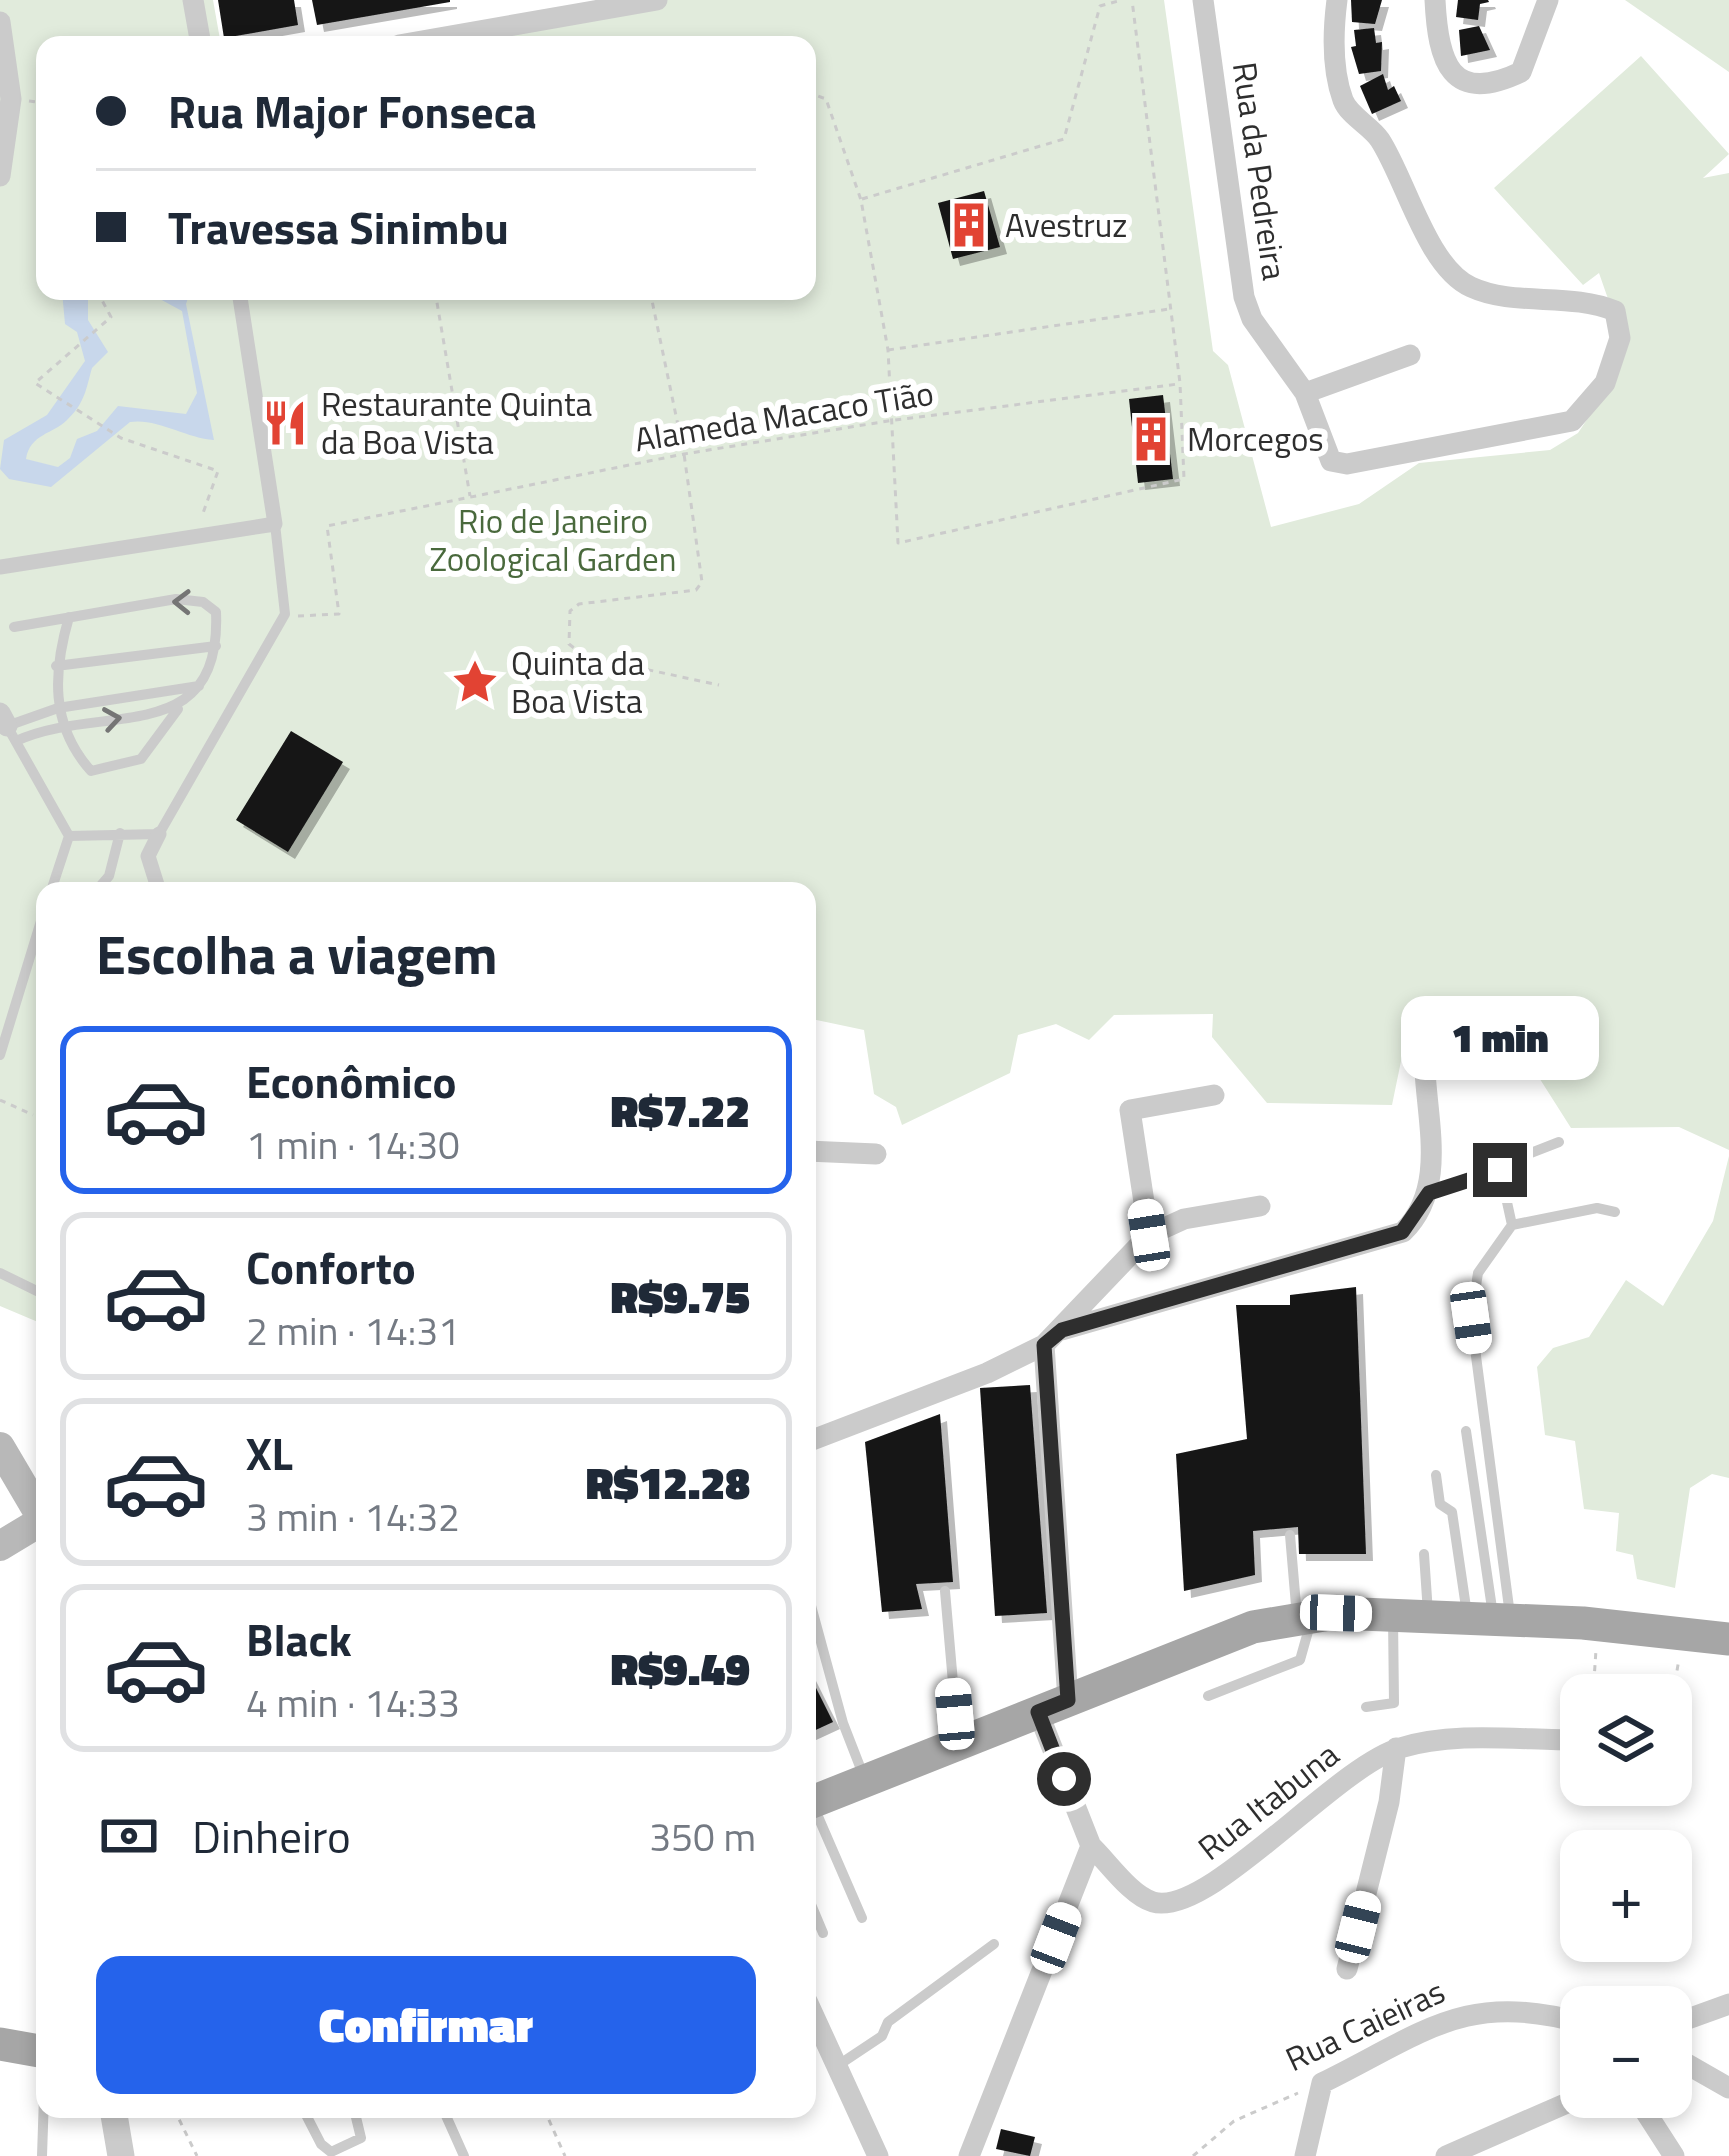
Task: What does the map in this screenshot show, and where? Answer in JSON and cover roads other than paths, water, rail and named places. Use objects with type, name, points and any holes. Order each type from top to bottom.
[{"type":"main road","points":[[0,1447],[36,1506]]},
{"type":"main road","points":[[0,1546],[36,1524]]},
{"type":"main road","points":[[816,1800],[1253,1627],[1393,1615],[1598,1624],[1729,1639]]},
{"type":"main road","points":[[0,2044],[36,2050]]},
{"type":"street","points":[[194,0],[200,36]]},
{"type":"street","points":[[451,36],[657,0]]},
{"type":"street","name":"Rua da Pedreira","points":[[1203,0],[1244,298],[1252,319],[1305,393],[1324,448],[1339,464],[1572,421],[1605,383],[1620,338],[1615,311],[1596,304],[1490,294],[1467,286],[1441,262],[1378,137],[1344,104],[1333,33],[1337,0]]},
{"type":"street","points":[[1435,0],[1438,47],[1448,71],[1466,83],[1495,84],[1521,72],[1548,0]]},
{"type":"street","points":[[0,22],[11,99],[0,176]]},
{"type":"street","points":[[0,566],[275,524],[240,300]]},
{"type":"street","points":[[1305,393],[1410,356]]},
{"type":"street","points":[[157,882],[148,856],[159,835]]},
{"type":"street","points":[[1062,1330],[1402,1232],[1429,1193],[1426,1071]]},
{"type":"street","points":[[1149,1235],[1130,1110],[1214,1095]]},
{"type":"street","points":[[816,1151],[876,1154]]},
{"type":"street","points":[[816,1439],[986,1373],[1044,1345],[1149,1235],[1184,1219],[1260,1205]]},
{"type":"street","points":[[969,2156],[1091,1846],[1053,1706],[1044,1345]]},
{"type":"street","name":"Rua Itabuna","points":[[1091,1846],[1140,1895],[1168,1903],[1210,1888],[1337,1783],[1396,1748],[1438,1740],[1560,1740]]},
{"type":"street","points":[[1347,1969],[1389,1802],[1396,1748]]},
{"type":"street","points":[[1692,2017],[1729,2004]]},
{"type":"street","name":"Rua Caieiras","points":[[1305,2156],[1322,2083],[1462,2015],[1510,2009],[1560,2019]]},
{"type":"street","points":[[816,2020],[878,2156]]},
{"type":"street","points":[[1692,2067],[1729,2088]]},
{"type":"street","points":[[1446,2156],[1560,2105]]},
{"type":"street","points":[[114,2118],[121,2156]]},
{"type":"street","points":[[1650,2118],[1674,2156]]},
{"type":"lane","points":[[69,836],[159,835],[285,614],[275,524]]},
{"type":"lane","points":[[14,627],[69,617],[176,599],[202,602],[216,611],[216,646],[199,686],[142,759],[91,771],[65,727],[58,708],[56,666],[69,617]]},
{"type":"lane","points":[[56,666],[216,646]]},
{"type":"lane","points":[[8,727],[58,708],[199,686]]},
{"type":"lane","points":[[8,727],[65,727],[178,709]]},
{"type":"lane","points":[[8,727],[69,836],[53,882]]},
{"type":"lane","points":[[104,882],[120,833]]},
{"type":"lane","points":[[0,1055],[36,945]]},
{"type":"lane","points":[[1429,1193],[1500,1170],[1559,1142]]},
{"type":"lane","points":[[1500,1170],[1512,1225]]},
{"type":"lane","points":[[1491,1618],[1471,1318],[1478,1273],[1512,1225],[1597,1208],[1616,1212]]},
{"type":"lane","points":[[0,1274],[36,1291]]},
{"type":"lane","points":[[1466,1431],[1491,1618]]},
{"type":"lane","points":[[1436,1474],[1440,1504],[1452,1512],[1491,1618]]},
{"type":"lane","points":[[1208,1696],[1300,1660],[1305,1619],[1290,1535]]},
{"type":"lane","points":[[1424,1554],[1428,1616]]},
{"type":"lane","points":[[945,1591],[958,1743]]},
{"type":"lane","points":[[1366,1707],[1394,1703],[1393,1615]]},
{"type":"lane","points":[[816,1624],[843,1723],[865,1780]]},
{"type":"lane","points":[[816,1818],[862,1918]]},
{"type":"lane","points":[[816,1916],[824,1934]]},
{"type":"lane","points":[[837,2066],[883,2036],[888,2023],[994,1944]]},
{"type":"lane","points":[[42,2156],[43,2118]]},
{"type":"lane","points":[[308,2118],[321,2144],[336,2152],[363,2134],[357,2118]]},
{"type":"lane","points":[[447,2118],[464,2156]]},
{"type":"water","points":[[63,300],[88,300],[88,320],[108,352],[92,368],[73,414],[37,439],[26,459],[58,467],[70,458],[77,439],[97,431],[118,406],[186,414],[197,393],[182,311],[162,300],[187,300],[214,440],[130,422],[51,487],[9,479],[0,469],[4,440],[47,415],[85,361],[77,332],[65,324]]},
{"type":"place","name":"Avestruz","points":[[969,225]]},
{"type":"place","name":"Restaurante Quinta da Boa Vista","points":[[285,423]]},
{"type":"place","name":"Morcegos","points":[[1151,439]]},
{"type":"place","name":"Quinta da Boa Vista","points":[[475,682]]},
{"type":"park label","name":"Rio de Janeiro Zoological Garden","points":[[553,540]]}]
